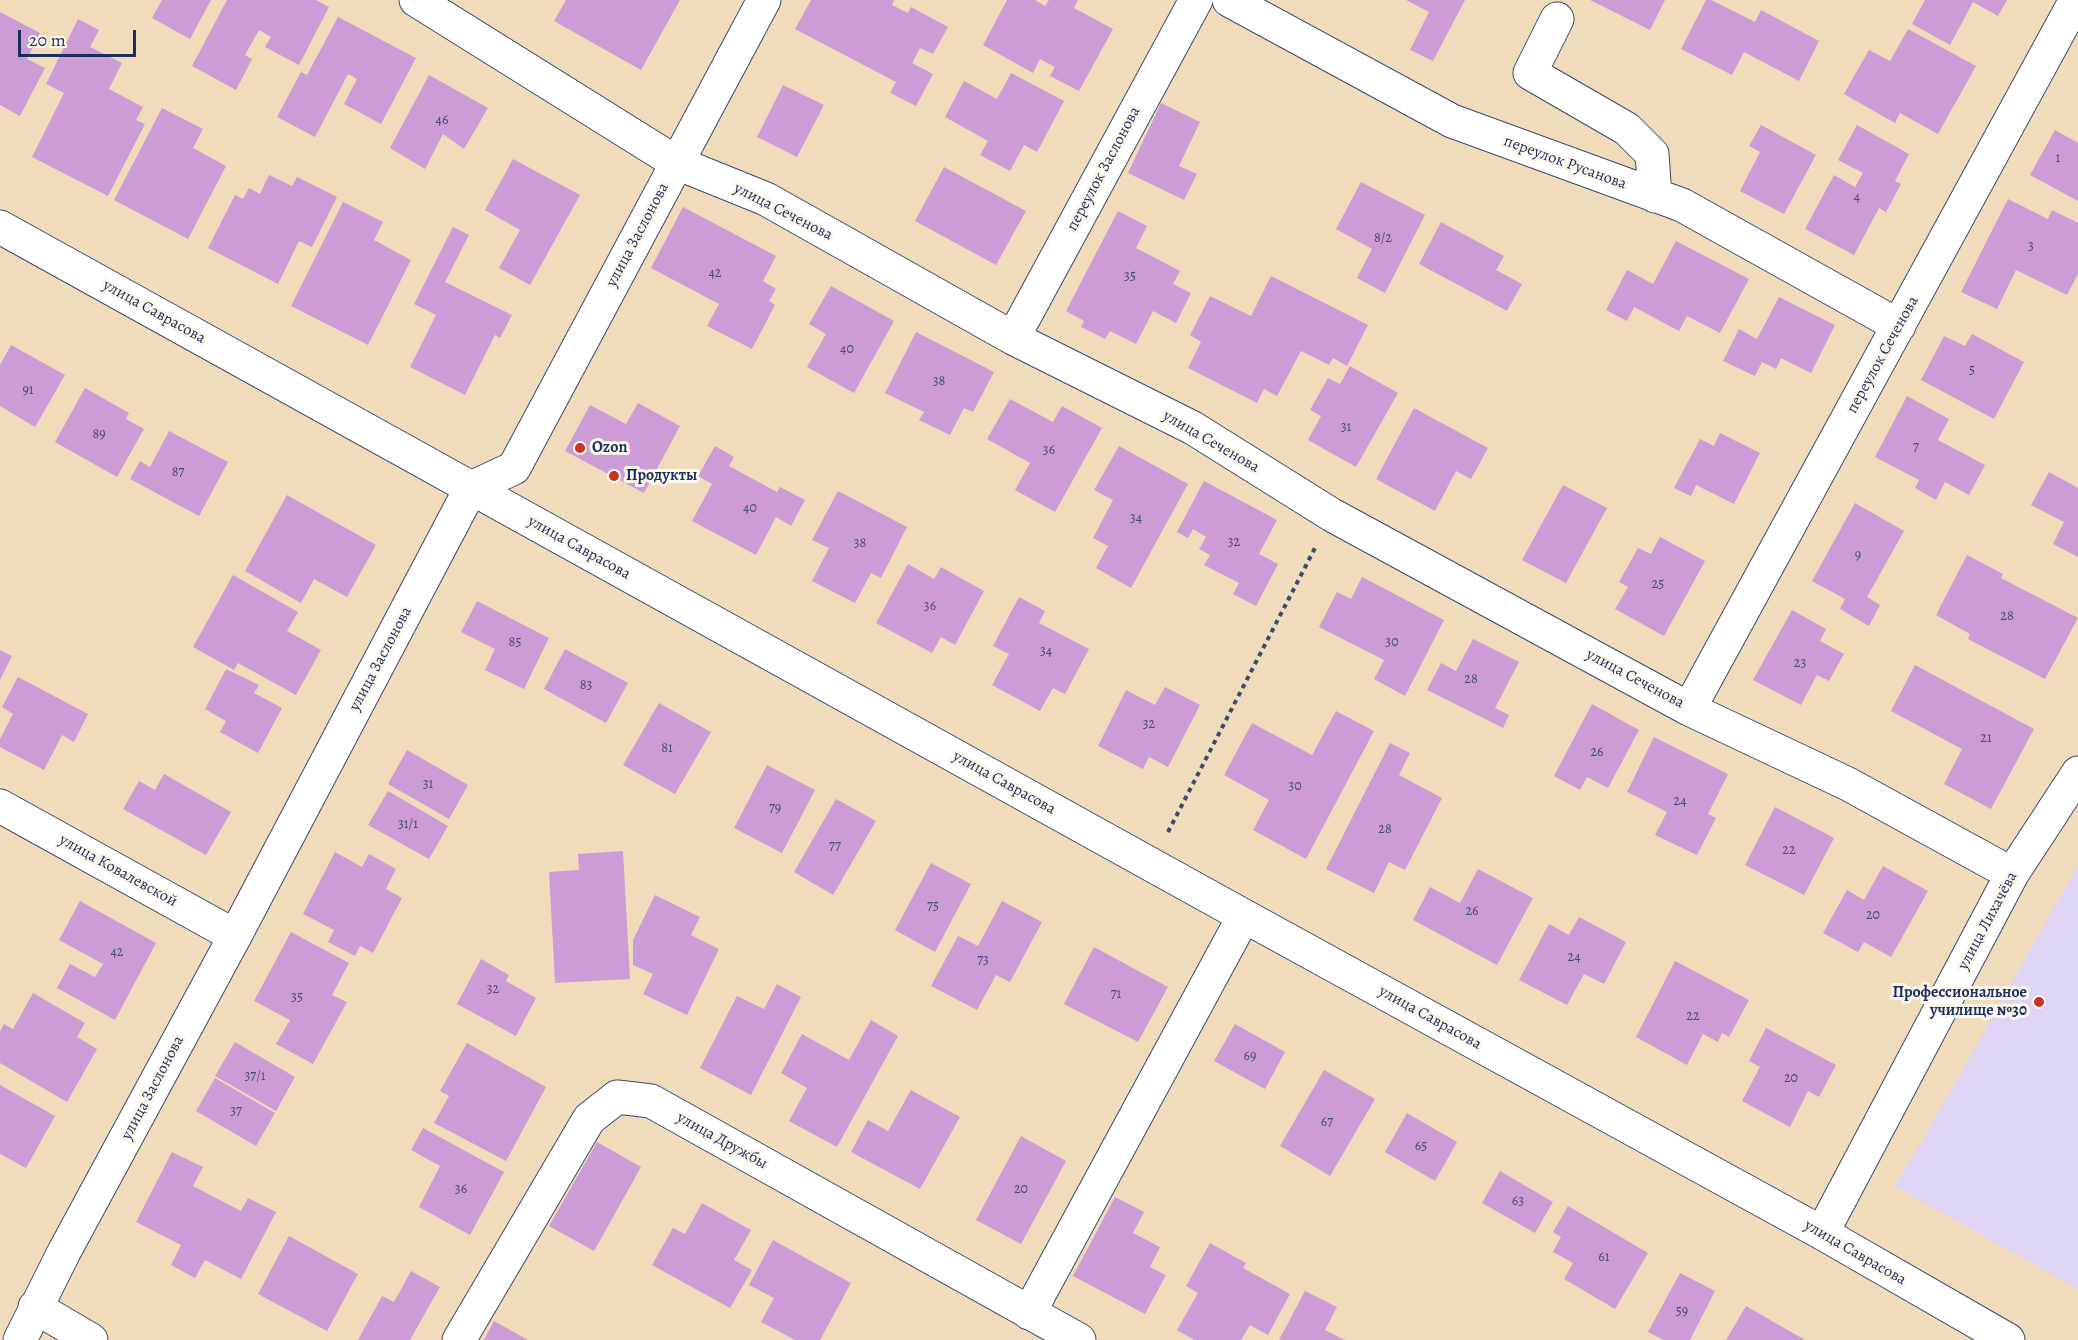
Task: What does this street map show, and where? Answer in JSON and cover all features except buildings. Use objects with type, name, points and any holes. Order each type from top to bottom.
[{"type":"street","name":"улица Сеченова","points":[[417,0],[676,164],[766,199],[1013,338],[1193,428],[1332,515],[1689,709],[1848,784],[2012,874]]},
{"type":"street","name":"улица Заслонова","points":[[20,1324],[236,936],[471,488],[514,468],[764,0]]},
{"type":"street","name":"переулок Заслонова","points":[[1013,338],[1196,0]]},
{"type":"street","name":"переулок Русанова","points":[[1229,0],[1452,121],[1682,205],[1899,326]]},
{"type":"street","name":"переулок Сеченова","points":[[1689,709],[2076,0]]},
{"type":"street","points":[[1557,19],[1530,73],[1627,129],[1652,154],[1655,196]]},
{"type":"street","name":"улица Саврасова","points":[[0,227],[1244,916],[1822,1233],[2008,1340]]},
{"type":"street","name":"улица Лихачёва","points":[[1822,1233],[2012,874],[2078,773]]},
{"type":"street","name":"улица Ковалевской","points":[[0,806],[236,936]]},
{"type":"street","points":[[1029,1313],[1244,916]]},
{"type":"street","name":"улица Дружбы","points":[[459,1340],[589,1119],[617,1097],[651,1101],[1079,1340]]},
{"type":"street","points":[[20,1324],[91,1340]]},
{"type":"path","points":[[1166,835],[1332,515]]},
{"type":"shaded area","name":"Профессиональное училище №30","points":[[2078,865],[2078,1289],[1894,1186],[1924,1138]]},
{"type":"place","name":"Ozon","points":[[580,448]]},
{"type":"place","name":"Продукты","points":[[614,476]]},
{"type":"place","name":"Профессиональное училище №30","points":[[2039,1002]]}]
